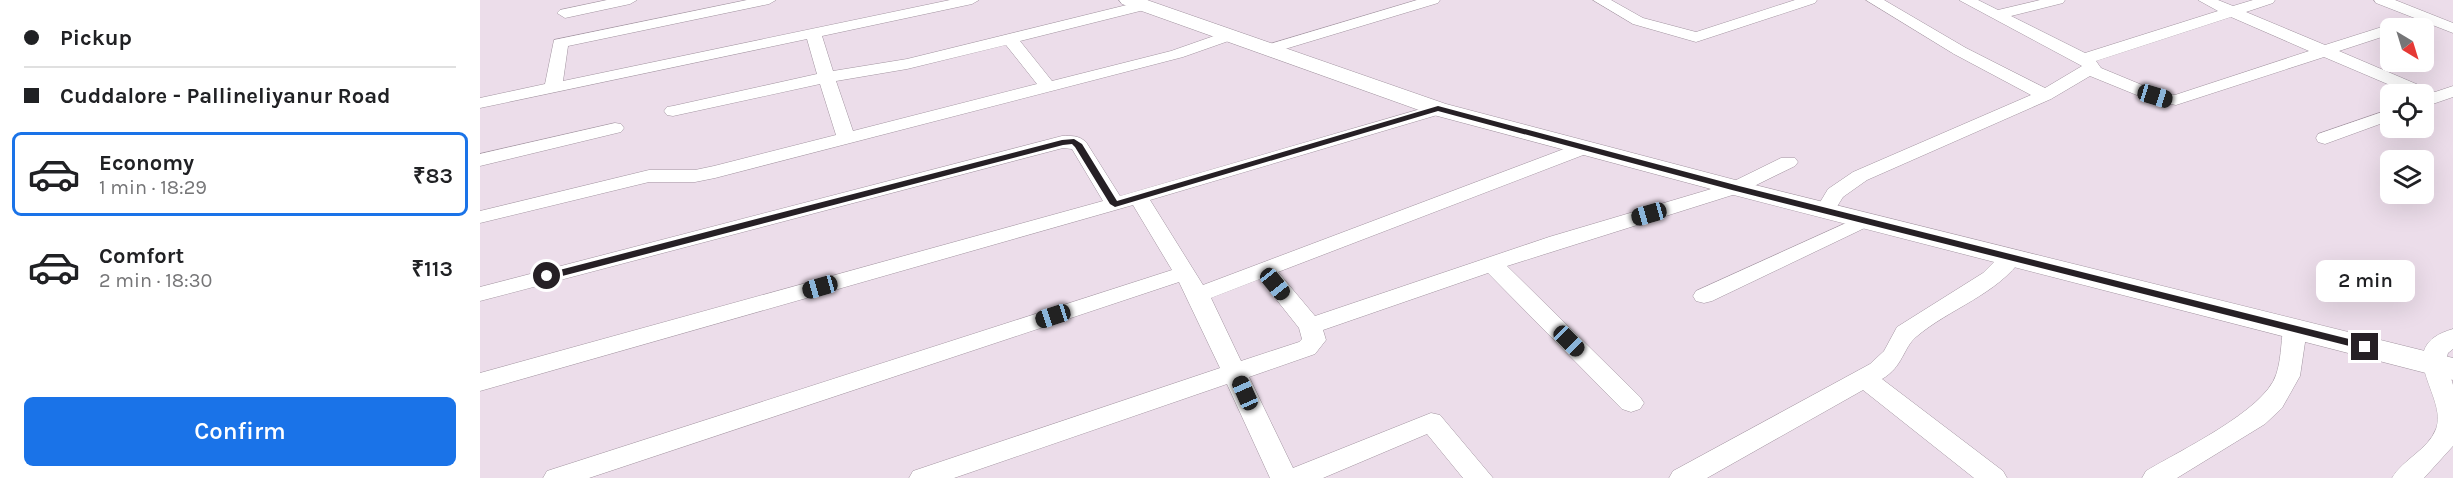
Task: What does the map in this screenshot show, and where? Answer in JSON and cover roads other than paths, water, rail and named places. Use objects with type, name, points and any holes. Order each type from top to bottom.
[{"type":"main road","points":[[1138,2],[1438,109],[1735,188],[1826,209],[2444,367]]},
{"type":"street","points":[[553,88],[566,6],[630,0]]},
{"type":"street","points":[[560,43],[769,0]]},
{"type":"street","points":[[480,103],[972,0]]},
{"type":"street","points":[[1269,49],[1433,0]]},
{"type":"street","points":[[1600,0],[1638,21],[1696,37],[1810,0]]},
{"type":"street","points":[[1874,0],[1960,51],[2045,95]]},
{"type":"street","points":[[1966,0],[2087,64],[2155,96],[2176,100],[2380,33]]},
{"type":"street","points":[[1997,15],[2058,0]]},
{"type":"street","points":[[2205,0],[2395,84]]},
{"type":"street","points":[[1826,209],[1835,193],[1860,176],[2045,95],[2087,64],[2231,11],[2268,0]]},
{"type":"street","points":[[2381,0],[2453,28]]},
{"type":"street","points":[[673,111],[827,77],[907,64],[1010,39],[1138,2]]},
{"type":"street","points":[[813,34],[847,140]]},
{"type":"street","points":[[480,217],[650,176],[695,176],[847,140],[1177,54],[1231,35]]},
{"type":"street","points":[[1010,39],[1049,87]]},
{"type":"street","points":[[2434,98],[2453,91]]},
{"type":"street","points":[[480,382],[1115,204],[1438,109]]},
{"type":"street","points":[[2325,138],[2380,118]]},
{"type":"street","points":[[480,160],[615,128]]},
{"type":"street","points":[[480,294],[1062,142],[1074,141],[1079,146],[1115,204]]},
{"type":"street","points":[[1198,296],[1584,148]]},
{"type":"street","points":[[1310,326],[1556,242],[1735,188],[1788,162]]},
{"type":"street","points":[[1138,197],[1198,296],[1236,372],[1284,478]]},
{"type":"street","points":[[1704,296],[1866,220]]},
{"type":"street","points":[[1683,478],[1879,370],[1893,356],[1905,333],[1991,278],[2012,257]]},
{"type":"street","points":[[1492,264],[1631,403]]},
{"type":"street","points":[[923,478],[1307,348],[1314,340],[1310,326],[1264,270]]},
{"type":"street","points":[[557,478],[1184,273]]},
{"type":"street","points":[[2156,478],[2256,417],[2273,402],[2288,376],[2295,329]]},
{"type":"street","points":[[2416,476],[2444,439],[2452,421],[2444,367],[2435,354],[2453,337]]},
{"type":"street","points":[[1864,378],[1993,478]]},
{"type":"street","points":[[1296,478],[1431,422],[1479,478]]}]
